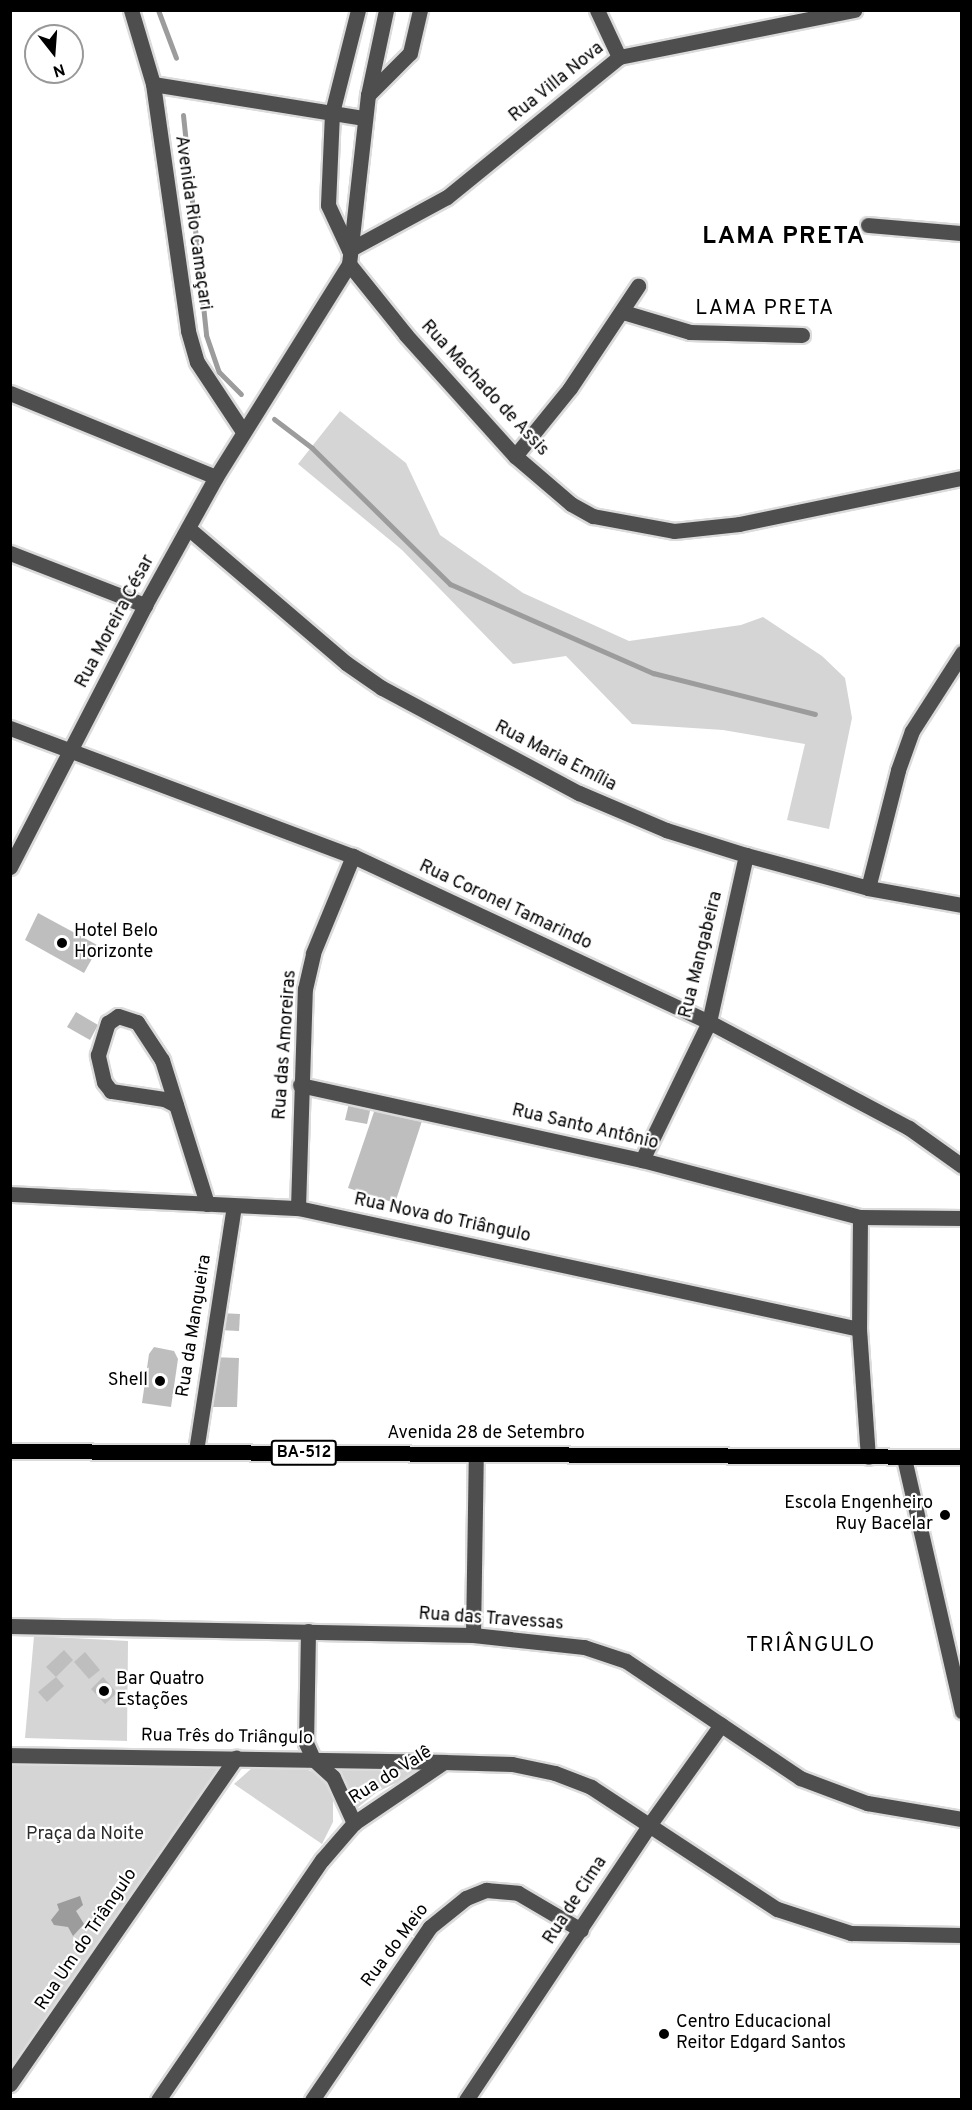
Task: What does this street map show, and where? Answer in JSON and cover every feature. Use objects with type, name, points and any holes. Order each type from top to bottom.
[{"type":"main road","name":"Avenida 28 de Setembro","points":[[10,1451],[962,1457]]},
{"type":"street","name":"Avenida Rio Camaçari","points":[[131,10],[153,84],[188,331],[197,362],[242,430]]},
{"type":"street","name":"Rua Machado de Assis","points":[[358,10],[332,113],[328,205],[349,257],[406,335],[514,456],[571,504],[593,516],[674,531],[739,524],[962,478]]},
{"type":"street","points":[[349,257],[364,118],[386,10]]},
{"type":"street","points":[[368,94],[410,52],[420,10]]},
{"type":"street","points":[[597,10],[619,57]]},
{"type":"street","name":"Rua Villa Nova","points":[[349,257],[447,197],[619,57],[854,10]]},
{"type":"street","points":[[153,84],[364,118]]},
{"type":"street","points":[[868,225],[962,233]]},
{"type":"street","name":"Rua Moreira César","points":[[10,867],[145,605],[242,430],[263,400],[349,257]]},
{"type":"street","points":[[514,456],[570,388],[623,312],[638,286]]},
{"type":"street","points":[[623,312],[690,332],[802,335]]},
{"type":"street","points":[[10,393],[216,477]]},
{"type":"street","name":"Rua Maria Emília","points":[[188,528],[346,663],[382,688],[624,814],[746,855],[868,888],[962,905]]},
{"type":"street","points":[[10,553],[145,605]]},
{"type":"street","points":[[868,888],[898,770],[912,732],[962,653]]},
{"type":"street","name":"Rua Coronel Tamarindo","points":[[10,728],[353,856],[709,1022],[909,1128],[962,1166]]},
{"type":"street","name":"Rua Mangabeira","points":[[642,1160],[709,1022],[746,855]]},
{"type":"street","name":"Rua das Amoreiras","points":[[298,1208],[300,1085],[305,989],[313,953],[353,856]]},
{"type":"street","points":[[176,1105],[111,1091],[104,1082],[98,1055],[108,1023],[118,1016],[127,1017],[145,1031],[162,1060],[207,1204]]},
{"type":"street","name":"Rua Santo Antônio","points":[[300,1085],[642,1160],[860,1216],[962,1218]]},
{"type":"street","name":"Rua Nova do Triângulo","points":[[10,1194],[298,1208],[858,1329]]},
{"type":"street","name":"Rua da Mangueira","points":[[196,1451],[234,1206]]},
{"type":"street","points":[[860,1216],[858,1329],[868,1456]]},
{"type":"street","points":[[473,1635],[476,1454]]},
{"type":"street","points":[[904,1458],[962,1711]]},
{"type":"street","name":"Rua das Travessas","points":[[10,1626],[473,1635],[584,1647],[626,1661],[800,1778],[867,1803],[962,1819]]},
{"type":"street","points":[[308,1631],[304,1726],[313,1759],[333,1778],[354,1823]]},
{"type":"street","name":"Rua de Cima","points":[[466,2100],[650,1824],[721,1725]]},
{"type":"street","name":"Rua Três do Triângulo","points":[[10,1755],[444,1762]]},
{"type":"street","name":"Rua Um do Triângulo","points":[[10,2084],[236,1758]]},
{"type":"street","name":"Rua do Valê","points":[[158,2100],[322,1860],[354,1823],[444,1762],[512,1764],[555,1773],[591,1787],[650,1824],[695,1859],[777,1909],[851,1933],[962,1935]]},
{"type":"street","name":"Rua do Meio","points":[[312,2100],[430,1927],[449,1908],[476,1894],[499,1889],[518,1893],[581,1929]]},
{"type":"green space","points":[[340,411],[406,463],[440,535],[523,593],[629,641],[741,625],[763,617],[822,656],[845,678],[852,718],[829,829],[787,820],[805,744],[723,730],[632,724],[566,656],[513,664],[402,550],[298,464]]},
{"type":"green space","points":[[34,1636],[128,1641],[127,1741],[25,1738]]},
{"type":"green space","name":"Praça da Noite","points":[[11,1759],[225,1762],[11,2073]]},
{"type":"green space","points":[[332,1766],[426,1769],[377,1792],[351,1813]]},
{"type":"green space","points":[[252,1768],[303,1768],[321,1775],[333,1794],[333,1822],[322,1844],[234,1784]]},
{"type":"shaded area","points":[[80,1896],[83,1905],[76,1911],[84,1924],[73,1936],[68,1927],[54,1925],[51,1920],[59,1910],[57,1904]]},
{"type":"building","name":"Hotel Belo Horizonte","points":[[38,913],[99,946],[84,973],[25,940]]},
{"type":"building","points":[[76,1012],[98,1025],[90,1040],[67,1027]]},
{"type":"building","points":[[349,1103],[371,1107],[367,1124],[345,1120]]},
{"type":"building","points":[[376,1106],[422,1121],[395,1203],[348,1188]]},
{"type":"building","points":[[220,1313],[240,1314],[239,1331],[219,1330]]},
{"type":"building","name":"Shell","points":[[154,1347],[174,1351],[178,1359],[171,1407],[142,1403],[149,1354]]},
{"type":"building","points":[[211,1357],[239,1358],[237,1407],[211,1407]]},
{"type":"building","points":[[64,1650],[73,1660],[56,1677],[46,1667]]},
{"type":"building","points":[[85,1652],[100,1670],[89,1679],[74,1662]]},
{"type":"building","points":[[56,1677],[64,1686],[47,1702],[38,1692]]},
{"type":"building","name":"Bar Quatro Estações","points":[[103,1677],[117,1693],[105,1704],[91,1689]]},
{"type":"waterway","points":[[158,10],[176,58]]},
{"type":"waterway","points":[[183,115],[206,335],[219,372],[241,394]]},
{"type":"waterway","points":[[274,419],[312,448],[450,584],[653,673],[815,714]]},
{"type":"place","name":"Hotel Belo Horizonte","points":[[62,943]]},
{"type":"place","name":"Shell","points":[[160,1381]]},
{"type":"place","name":"Escola Engenheiro Ruy Bacelar","points":[[945,1515]]},
{"type":"place","name":"Bar Quatro Estações","points":[[104,1691]]},
{"type":"place","name":"Centro Educacional Reitor Edgard Santos","points":[[664,2034]]},
{"type":"district","name":"LAMA PRETA","points":[[784,238]]},
{"type":"district","name":"LAMA PRETA","points":[[765,309]]},
{"type":"district","name":"TRIÂNGULO","points":[[811,1646]]}]
